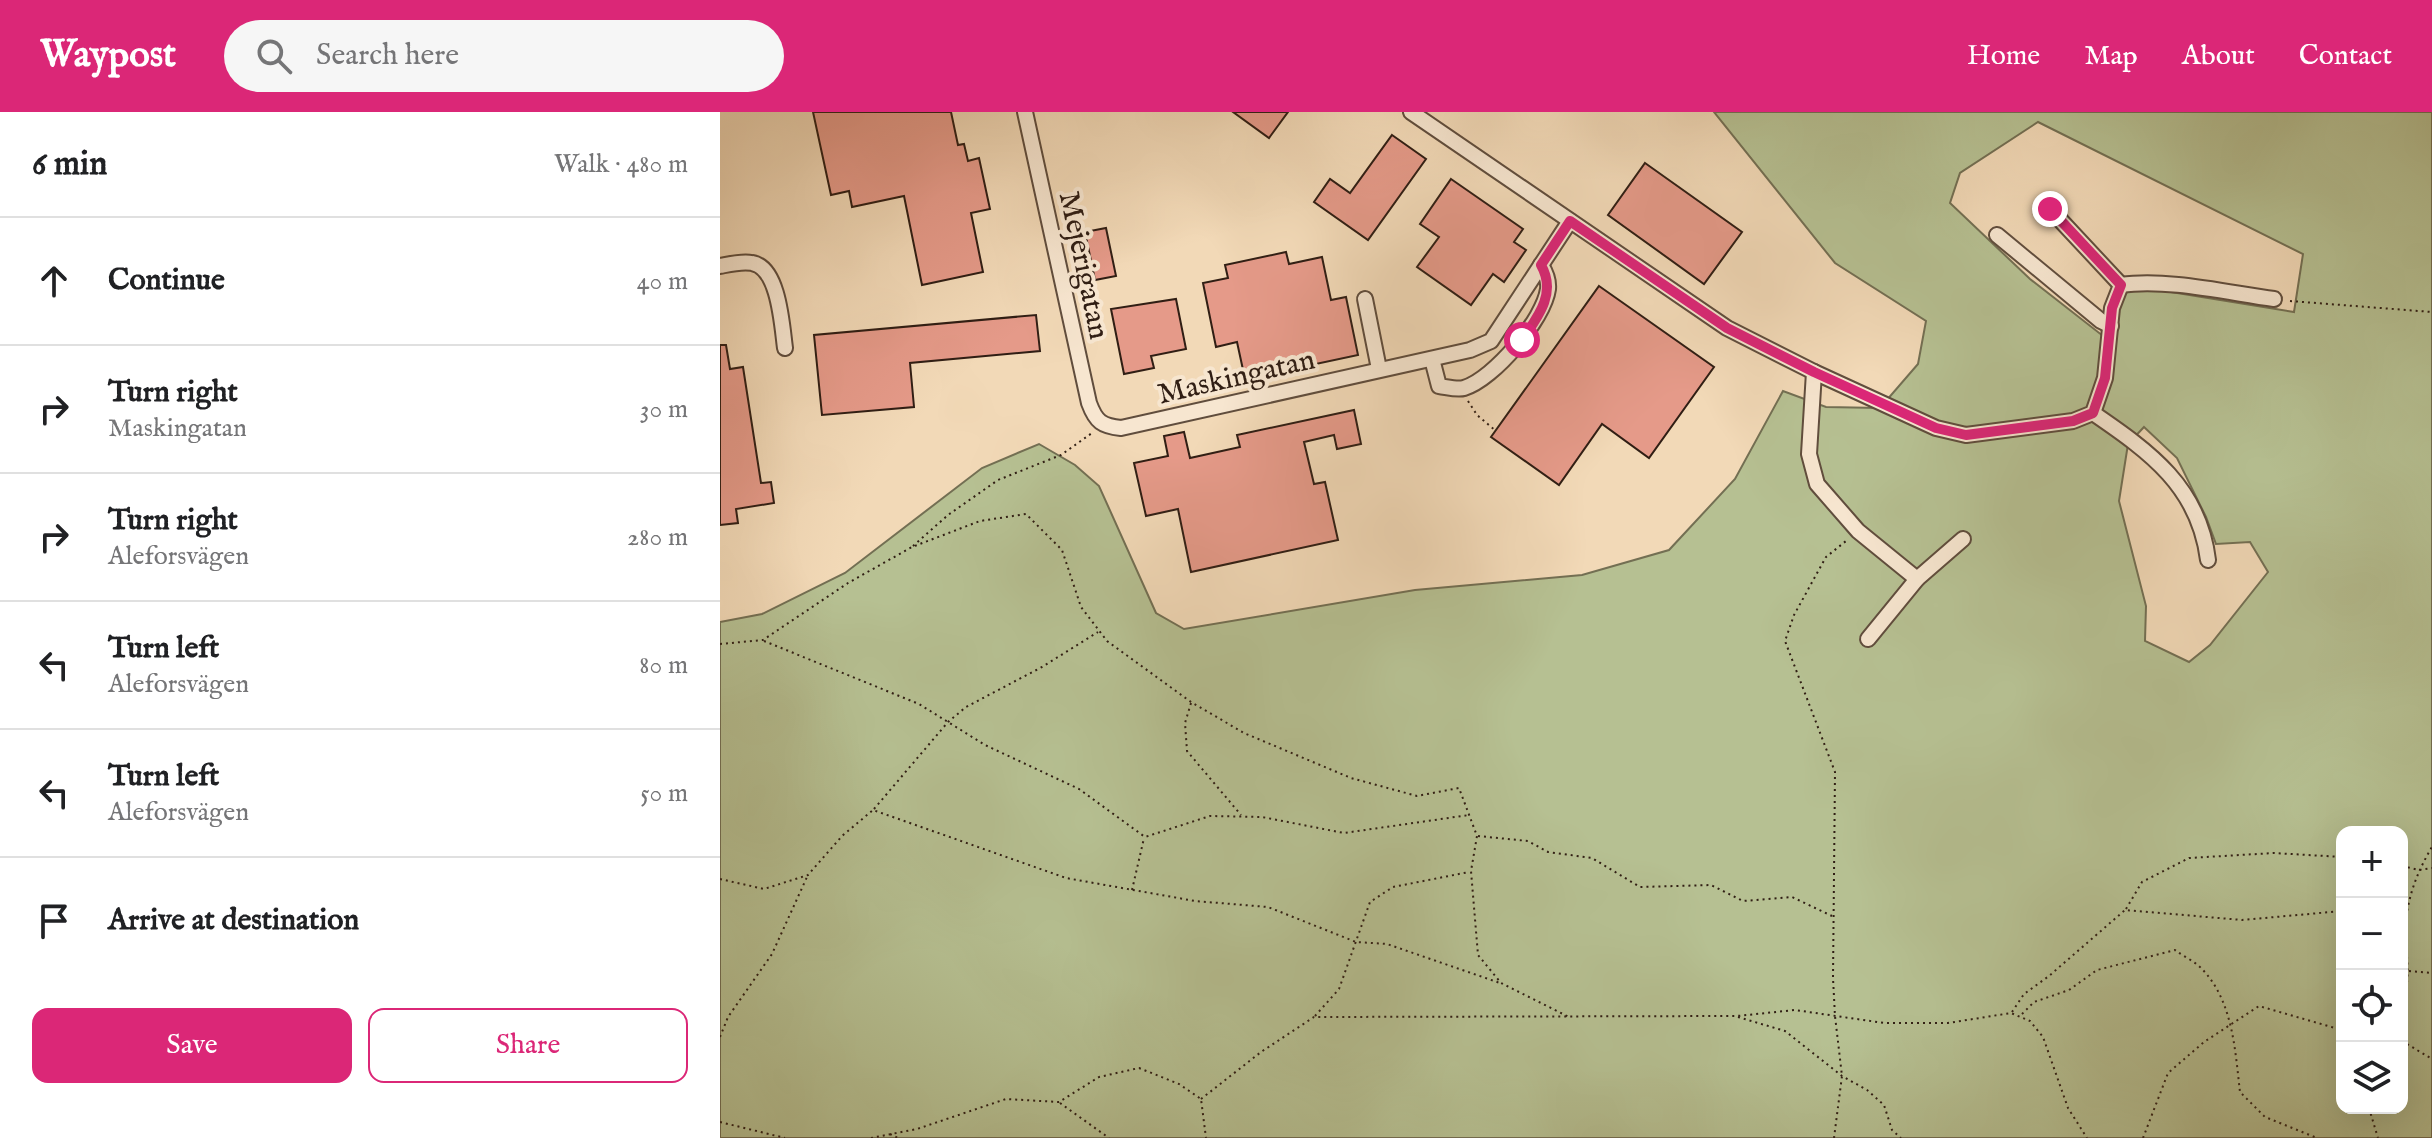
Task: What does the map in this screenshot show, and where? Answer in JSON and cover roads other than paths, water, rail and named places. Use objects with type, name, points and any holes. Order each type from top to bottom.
[{"type":"street","name":"Mejerigatan","points":[[1025,112],[1089,403],[1094,417],[1103,426]]},
{"type":"street","points":[[1411,112],[1727,328],[1936,428],[1966,435],[2073,421],[2093,413],[2105,378],[2112,308],[2121,285]]},
{"type":"street","points":[[2050,209],[2121,285]]},
{"type":"street","name":"Maskingatan","points":[[1103,426],[1121,428],[1432,359],[1470,350],[1491,341],[1570,221]]},
{"type":"street","points":[[1997,235],[2111,326]]},
{"type":"street","points":[[720,266],[749,262],[757,264],[764,271],[777,297],[785,348]]},
{"type":"street","points":[[1432,359],[1439,386],[1465,388],[1501,362],[1522,340],[1542,310],[1548,288],[1547,276],[1541,265]]},
{"type":"street","points":[[2121,285],[2134,283],[2196,288],[2274,299]]},
{"type":"street","points":[[1365,299],[1379,369]]},
{"type":"street","points":[[1814,372],[1809,454],[1817,484],[1858,531],[1917,579]]},
{"type":"street","points":[[2093,413],[2124,434],[2174,477],[2198,517],[2205,536],[2208,560]]},
{"type":"street","points":[[1868,639],[1917,579],[1963,539]]}]
